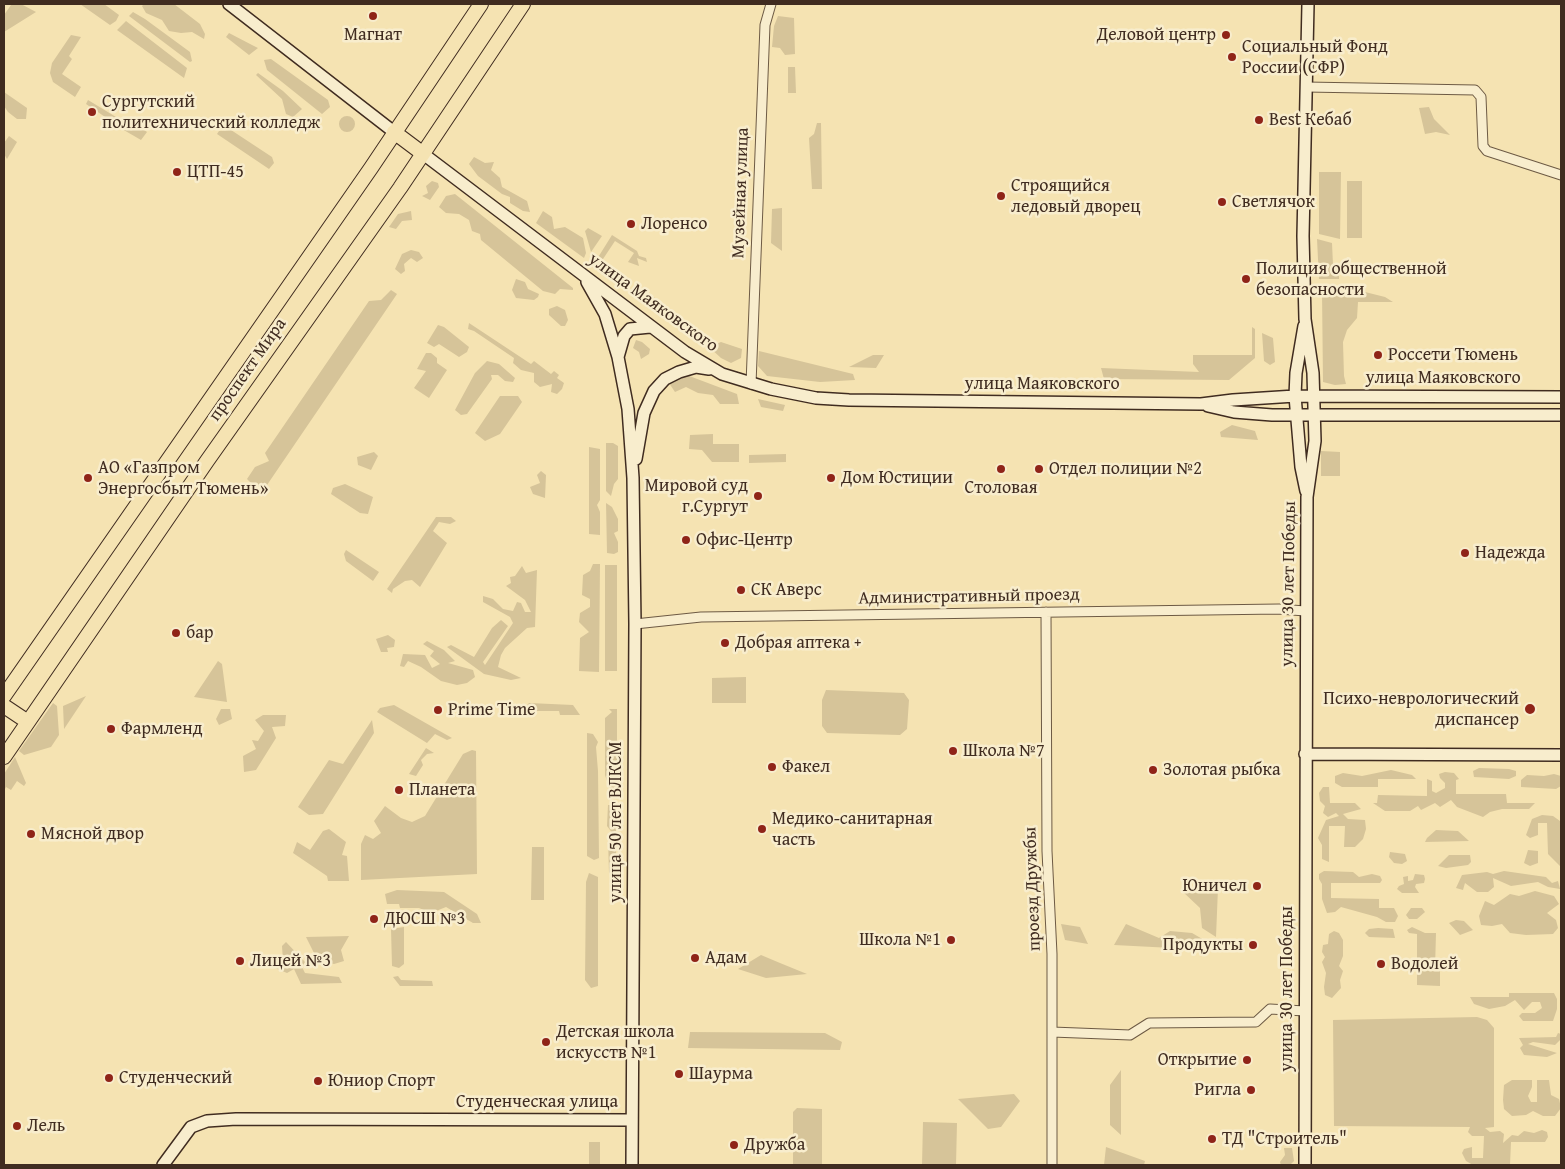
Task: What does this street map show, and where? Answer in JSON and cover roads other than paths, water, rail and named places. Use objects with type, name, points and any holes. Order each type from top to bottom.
[{"type":"main road","name":"улица Маяковского","points":[[229,4],[650,326],[711,369],[750,384],[816,398],[849,400],[1201,404],[1295,396],[1561,397]]},
{"type":"main road","name":"проспект Мира","points":[[4,696],[481,4]]},
{"type":"main road","name":"проспект Мира","points":[[4,757],[240,413],[400,188],[523,4]]},
{"type":"main road","name":"улица 30 лет Победы","points":[[1305,1165],[1305,611],[1307,497],[1314,449],[1313,373],[1305,319],[1303,236],[1308,4]]},
{"type":"main road","name":"улица 50 лет ВЛКСМ","points":[[584,276],[605,314],[618,357],[628,409],[633,478],[635,624],[632,1165]]},
{"type":"main road","points":[[1305,319],[1296,373],[1295,396],[1307,497]]},
{"type":"main road","name":"улица 50 лет ВЛКСМ","points":[[618,357],[624,336],[630,329],[650,326]]},
{"type":"main road","name":"улица 50 лет ВЛКСМ","points":[[633,478],[644,413],[654,390],[665,379],[679,372],[696,367],[711,369]]},
{"type":"main road","name":"улица Маяковского","points":[[1201,404],[1234,412],[1296,415],[1561,415]]},
{"type":"main road","points":[[4,706],[28,722]]},
{"type":"main road","points":[[1304,754],[1472,757],[1561,755]]},
{"type":"main road","name":"Студенческая улица","points":[[163,1165],[191,1127],[207,1121],[236,1119],[632,1120]]},
{"type":"street","name":"Музейная улица","points":[[750,384],[765,25],[766,15],[771,4]]},
{"type":"street","points":[[1306,88],[1475,90],[1481,97],[1483,146],[1488,151],[1561,176]]},
{"type":"street","name":"Административный проезд","points":[[635,624],[701,617],[1279,609],[1305,611]]},
{"type":"street","name":"проезд Дружбы","points":[[1046,612],[1047,851],[1052,1032],[1052,1165]]},
{"type":"street","points":[[1052,1032],[1130,1035],[1149,1023],[1256,1022],[1270,1009],[1305,1011]]},
{"type":"place","name":"Магнат","points":[[373,16]]},
{"type":"place","name":"Деловой центр","points":[[1226,35]]},
{"type":"place","name":"Социальный Фонд России (СФР)","points":[[1232,57]]},
{"type":"place","name":"Сургутский политехнический колледж","points":[[92,112]]},
{"type":"place","name":"Best Кебаб","points":[[1259,120]]},
{"type":"place","name":"ЦТП-45","points":[[177,172]]},
{"type":"place","name":"Строящийся ледовый дворец","points":[[1001,196]]},
{"type":"place","name":"Светлячок","points":[[1222,202]]},
{"type":"place","name":"Лоренсо","points":[[631,224]]},
{"type":"place","name":"Полиция общественной безопасности","points":[[1246,279]]},
{"type":"place","name":"Россети Тюмень","points":[[1378,355]]},
{"type":"place","name":"Столовая","points":[[1001,469]]},
{"type":"place","name":"Отдел полиции №2","points":[[1039,469]]},
{"type":"place","name":"АО «Газпром Энергосбыт Тюмень»","points":[[88,478]]},
{"type":"place","name":"Дом Юстиции","points":[[831,478]]},
{"type":"place","name":"Мировой суд г.Сургут","points":[[758,496]]},
{"type":"place","name":"Офис-Центр","points":[[686,540]]},
{"type":"place","name":"Надежда","points":[[1465,553]]},
{"type":"place","name":"СК Аверс","points":[[741,590]]},
{"type":"place","name":"бар","points":[[176,633]]},
{"type":"place","name":"Добрая аптека +","points":[[725,643]]},
{"type":"place","name":"Психо-неврологический диспансер","points":[[1530,709]]},
{"type":"place","name":"Prime Time","points":[[438,710]]},
{"type":"place","name":"Фармленд","points":[[111,729]]},
{"type":"place","name":"Школа №7","points":[[953,751]]},
{"type":"place","name":"Факел","points":[[772,767]]},
{"type":"place","name":"Золотая рыбка","points":[[1153,770]]},
{"type":"place","name":"Планета","points":[[399,790]]},
{"type":"place","name":"Медико-санитарная часть","points":[[762,829]]},
{"type":"place","name":"Мясной двор","points":[[31,834]]},
{"type":"place","name":"Юничел","points":[[1257,886]]},
{"type":"place","name":"ДЮСШ №3","points":[[374,919]]},
{"type":"place","name":"Школа №1","points":[[951,940]]},
{"type":"place","name":"Продукты","points":[[1253,945]]},
{"type":"place","name":"Адам","points":[[695,958]]},
{"type":"place","name":"Лицей №3","points":[[240,961]]},
{"type":"place","name":"Водолей","points":[[1381,964]]},
{"type":"place","name":"Детская школа искусств №1","points":[[546,1042]]},
{"type":"place","name":"Открытие","points":[[1247,1060]]},
{"type":"place","name":"Шаурма","points":[[679,1074]]},
{"type":"place","name":"Студенческий","points":[[109,1078]]},
{"type":"place","name":"Юниор Спорт","points":[[318,1081]]},
{"type":"place","name":"Ригла","points":[[1251,1090]]},
{"type":"place","name":"Лель","points":[[17,1126]]},
{"type":"place","name":"ТД \"Строитель\"","points":[[1212,1139]]},
{"type":"place","name":"Дружба","points":[[734,1145]]}]
